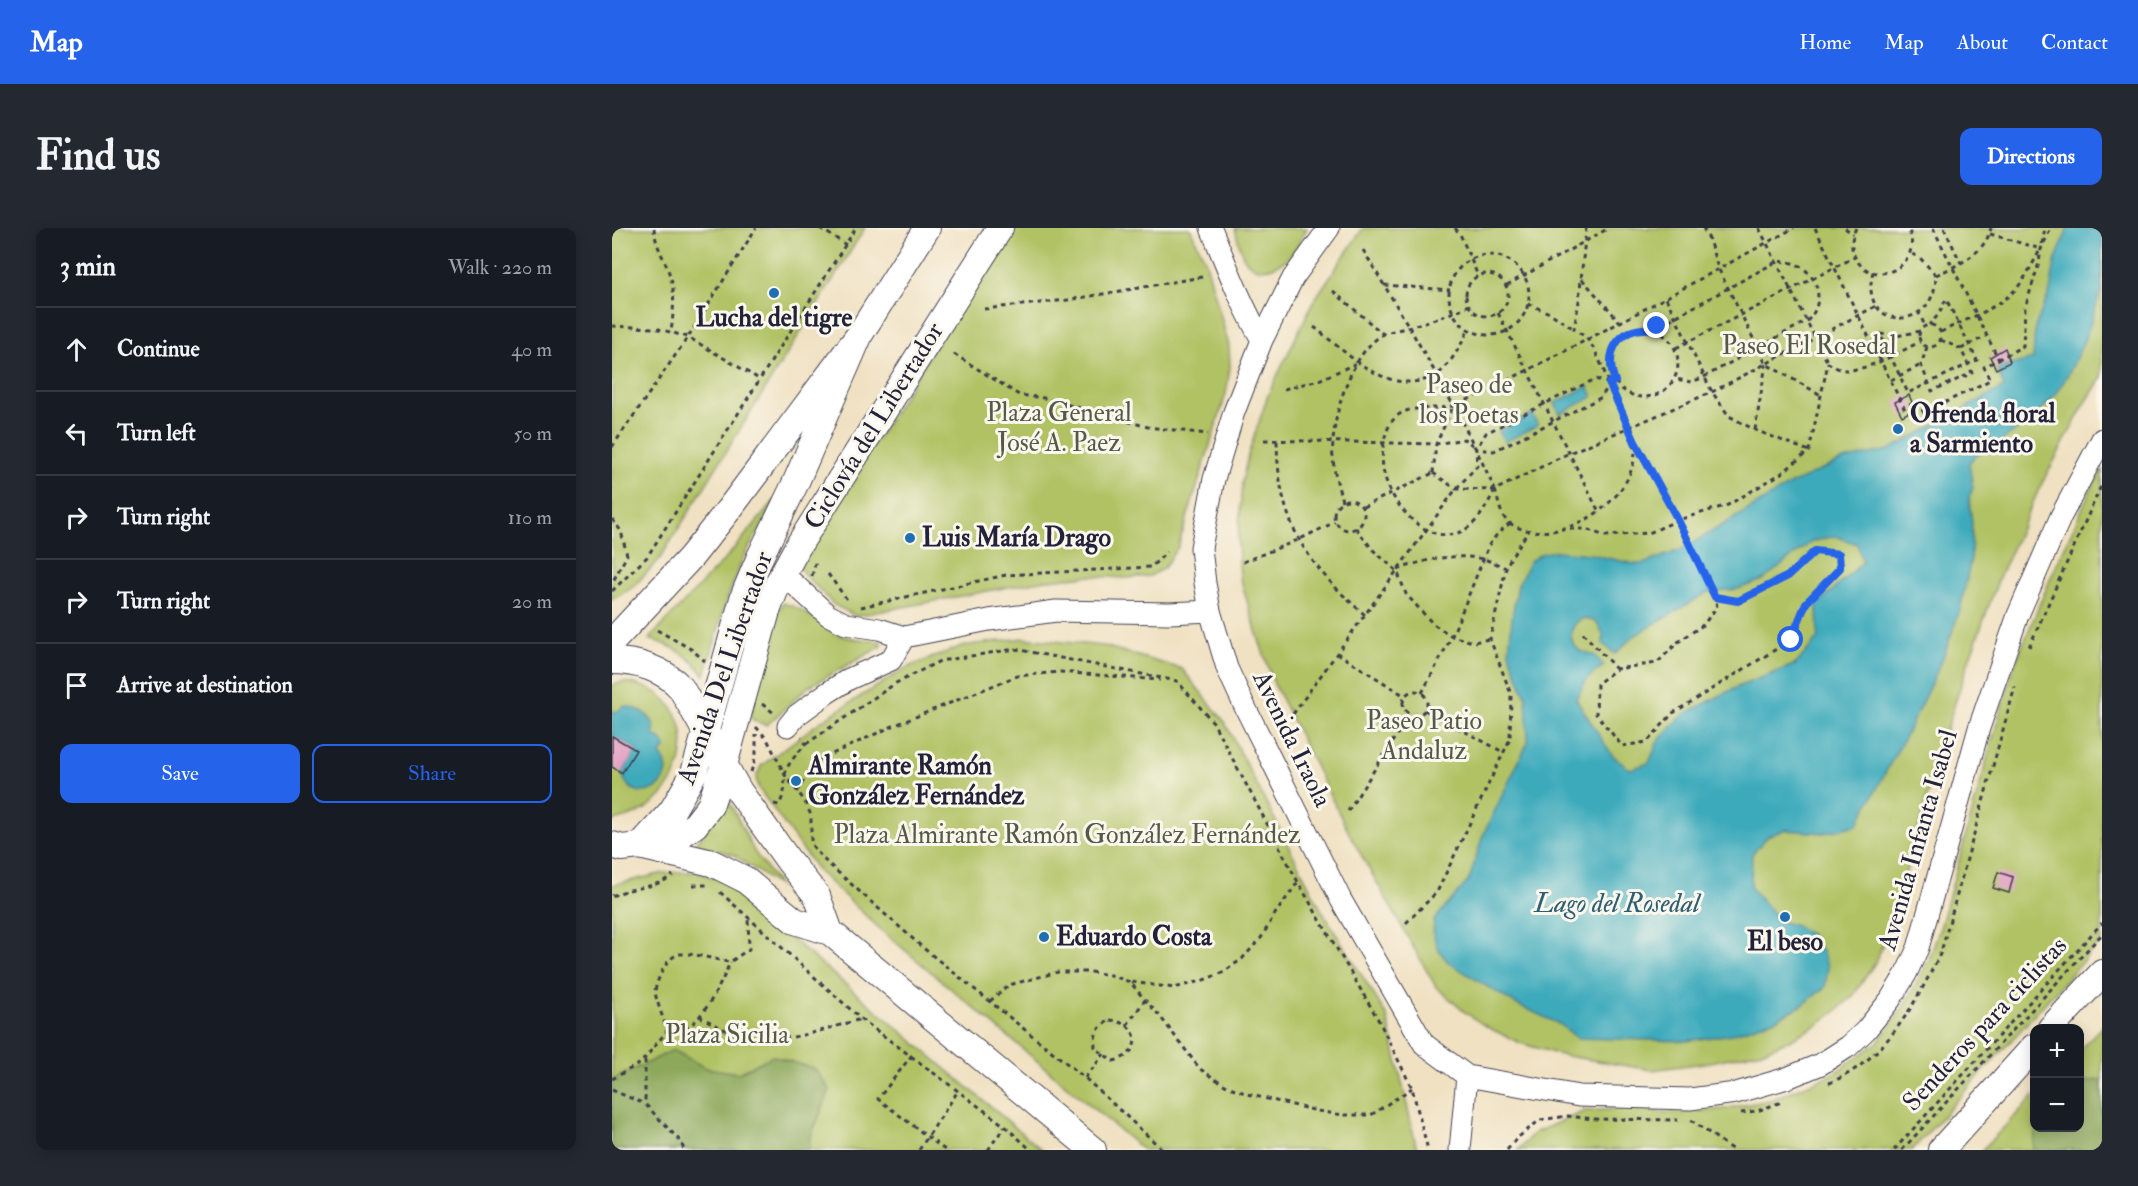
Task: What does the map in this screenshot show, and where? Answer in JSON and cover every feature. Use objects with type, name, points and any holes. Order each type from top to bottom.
[{"type":"main road","name":"Avenida Del Libertador","points":[[612,642],[692,557],[730,508],[860,334],[927,228]]},
{"type":"main road","name":"Avenida Del Libertador","points":[[621,848],[682,834],[695,825],[710,806],[724,765],[767,610],[783,573],[1000,228]]},
{"type":"main road","name":"Avenida Del Libertador","points":[[621,848],[672,811],[694,773],[744,595],[860,334]]},
{"type":"main road","points":[[612,661],[641,665],[672,677],[689,699],[743,796],[788,861],[817,896],[830,932]]},
{"type":"main road","points":[[621,848],[712,863],[744,879],[795,921],[830,932],[1093,1150]]},
{"type":"main road","points":[[2056,1024],[2102,973]]},
{"type":"main road","points":[[1941,1150],[2030,1051]]},
{"type":"street","points":[[1212,228],[1236,290],[1262,340]]},
{"type":"street","name":"Avenida Iraola","points":[[1329,228],[1293,279],[1262,340],[1234,412],[1214,479],[1201,548],[1204,583],[1227,668],[1275,770],[1364,941],[1424,1044],[1467,1076]]},
{"type":"street","name":"Avenida Infanta Isabel","points":[[1467,1076],[1579,1096],[1690,1099],[1736,1093],[1787,1078],[1821,1064],[1849,1046],[1866,1030],[1890,1000],[1918,948],[1979,728],[2018,615],[2061,516],[2102,439]]},
{"type":"street","points":[[783,573],[828,615],[846,624],[879,629],[904,637],[989,620],[1056,611],[1170,613],[1210,611]]},
{"type":"street","points":[[794,732],[797,716],[849,679],[891,660],[904,637]]},
{"type":"street","points":[[1460,1150],[1467,1076]]},
{"type":"path","points":[[654,228],[655,243],[671,278],[673,301],[671,333]]},
{"type":"path","points":[[612,447],[688,337],[756,228]]},
{"type":"path","points":[[820,228],[846,244]]},
{"type":"path","points":[[612,591],[647,557],[856,228]]},
{"type":"path","points":[[1455,228],[1460,234],[1478,276]]},
{"type":"path","points":[[1574,329],[1582,279],[1586,228]]},
{"type":"path","points":[[1507,285],[1609,228]]},
{"type":"path","points":[[1703,228],[1718,268],[1766,364],[1821,395]]},
{"type":"path","points":[[1759,228],[1828,363],[1841,369],[1856,369],[1882,360],[1920,342]]},
{"type":"path","points":[[1495,490],[1484,510],[1469,526],[1458,532],[1446,534],[1426,530],[1415,523],[1401,508],[1385,477],[1381,458],[1389,426],[1396,417],[1408,410],[1453,407],[1527,372],[1794,228]]},
{"type":"path","points":[[1815,228],[1904,408],[1917,400],[1923,413],[1990,380],[1984,367],[2024,346],[2025,308],[2039,263],[2045,228]]},
{"type":"path","points":[[1845,228],[1853,234]]},
{"type":"path","points":[[1856,228],[1853,234],[1852,250],[1866,269],[1873,272],[1891,272],[1899,268],[1910,253],[1912,237],[1910,229]]},
{"type":"path","points":[[1933,228],[1999,360]]},
{"type":"path","points":[[1944,228],[1961,263]]},
{"type":"path","points":[[1936,275],[1961,263],[1984,245],[1991,228]]},
{"type":"path","points":[[1941,332],[2007,298],[2021,283],[2051,228]]},
{"type":"path","points":[[1990,234],[2041,249]]},
{"type":"path","points":[[1363,250],[1476,448],[1495,490],[1504,518],[1515,526],[1529,530],[1586,529],[1605,536],[1649,533],[1678,520],[1728,505],[1782,473],[1809,451],[1828,363]]},
{"type":"path","points":[[1947,256],[1956,252]]},
{"type":"path","points":[[1873,272],[1870,281],[1876,306],[1883,314],[1891,318],[1908,317],[1928,305],[1936,286],[1936,275],[1920,258],[1910,253]]},
{"type":"path","points":[[1488,255],[1506,258],[1520,270],[1523,276],[1528,286],[1528,304],[1520,320],[1506,331],[1489,335],[1469,329],[1458,320],[1450,304],[1449,286],[1457,270],[1471,259],[1488,255]]},
{"type":"path","points":[[1676,348],[1855,257]]},
{"type":"path","points":[[1653,329],[1776,262],[1796,263],[1806,269],[1818,291],[1814,315],[1807,321],[1704,377],[1692,382],[1675,379]]},
{"type":"path","points":[[1490,273],[1496,275],[1507,285],[1509,297],[1507,304],[1498,313],[1482,316],[1469,305],[1467,287],[1478,276],[1490,273]]},
{"type":"path","points":[[984,309],[1068,300],[1202,277]]},
{"type":"path","points":[[1582,279],[1620,322]]},
{"type":"path","points":[[1384,285],[1450,290]]},
{"type":"path","points":[[1333,291],[1383,334]]},
{"type":"path","points":[[1666,298],[1712,392],[1729,416],[1755,430],[1809,451]]},
{"type":"path","points":[[1946,299],[1977,360],[1908,393],[1880,334],[1897,336],[1920,331],[1927,326],[1939,314],[1946,299]]},
{"type":"path","points":[[1528,304],[1550,313],[1588,340],[1635,442],[1678,520],[1714,595],[1717,607],[1703,625],[1678,642],[1657,663],[1616,669],[1597,684],[1596,714],[1622,746],[1647,742],[1673,712],[1791,640],[1806,603],[1840,568],[1839,554],[1815,551],[1788,576],[1738,601],[1714,595]]},
{"type":"path","points":[[1342,501],[1335,475],[1332,442],[1339,403],[1358,362],[1371,344],[1383,334],[1454,313],[1469,305]]},
{"type":"path","points":[[1433,473],[1455,489],[1495,490],[1569,453],[1712,392],[1876,306]]},
{"type":"path","points":[[1918,311],[1927,326]]},
{"type":"path","points":[[1498,313],[1599,512]]},
{"type":"path","points":[[612,326],[655,328],[688,337],[759,379]]},
{"type":"path","points":[[1920,342],[1927,347],[1934,347],[1941,340],[1941,332],[1936,326],[1927,326]]},
{"type":"path","points":[[1314,327],[1374,372],[1399,381],[1418,382],[1436,377],[1461,347],[1469,329]]},
{"type":"path","points":[[1653,329],[1666,336],[1676,348],[1679,358],[1675,379],[1661,393],[1651,397],[1640,397],[1621,389],[1615,381],[1610,361],[1612,351],[1624,335],[1633,330],[1653,329]]},
{"type":"path","points":[[1920,331],[1920,342]]},
{"type":"path","points":[[1961,349],[1986,336]]},
{"type":"path","points":[[1927,347],[1921,366],[1932,391],[1972,373],[1961,349],[1941,340]]},
{"type":"path","points":[[954,354],[1019,395],[1044,398],[1148,427],[1209,435]]},
{"type":"path","points":[[1284,389],[1319,380],[1358,362]]},
{"type":"path","points":[[1755,430],[1766,364]]},
{"type":"path","points":[[1891,380],[1921,366]]},
{"type":"path","points":[[1293,714],[1455,489],[1477,466],[1476,448],[1486,433],[1594,379],[1609,383],[1615,381]]},
{"type":"path","points":[[1264,440],[1436,444],[1464,439],[1476,448],[1494,451],[1602,397],[1609,383]]},
{"type":"path","points":[[1433,473],[1436,444],[1453,407]]},
{"type":"path","points":[[1277,441],[1287,513],[1298,540],[1317,568],[1365,615]]},
{"type":"path","points":[[1556,529],[1578,523],[1599,512],[1613,500],[1626,482],[1634,464],[1635,442]]},
{"type":"path","points":[[1363,507],[1433,473]]},
{"type":"path","points":[[2028,649],[2102,484]]},
{"type":"path","points":[[1346,499],[1356,501],[1363,507],[1363,522],[1352,530],[1342,529],[1335,522],[1334,513],[1342,501],[1346,499]]},
{"type":"path","points":[[612,519],[621,531],[627,555],[612,583]]},
{"type":"path","points":[[1243,562],[1335,522]]},
{"type":"path","points":[[1422,693],[1452,636],[1489,545],[1510,523]]},
{"type":"path","points":[[1356,528],[1373,550],[1397,571],[1406,594],[1433,624],[1452,636],[1473,642],[1490,639]]},
{"type":"path","points":[[1406,923],[1437,892],[1510,739],[1511,694],[1490,639],[1506,568],[1529,530]]},
{"type":"path","points":[[857,608],[1006,575],[1151,567],[1167,552]]},
{"type":"path","points":[[1397,571],[1412,564],[1434,559],[1462,557],[1483,559],[1506,568]]},
{"type":"path","name":"Ciclovía del Libertador","points":[[805,592],[817,558]]},
{"type":"path","points":[[828,574],[845,600],[851,604]]},
{"type":"path","points":[[657,630],[691,649],[709,664]]},
{"type":"path","points":[[1583,633],[1616,669]]},
{"type":"path","points":[[756,720],[756,755],[743,796],[779,805],[786,789],[785,775],[792,761],[806,744],[896,683],[940,661],[1015,649],[1177,681],[1213,722],[1298,882],[1379,1021],[1412,1088],[1428,1150]]},
{"type":"path","points":[[1337,653],[1405,696]]},
{"type":"path","points":[[798,792],[809,771],[819,760],[893,726],[1017,676],[1060,672],[1177,681]]},
{"type":"path","points":[[1867,1060],[1881,1050],[1922,991],[1941,952],[2018,678]]},
{"type":"path","points":[[1411,691],[1422,693],[1427,699],[1425,710],[1418,715],[1410,714],[1404,708],[1405,696],[1411,691]]},
{"type":"path","points":[[1425,710],[1503,752]]},
{"type":"path","points":[[1348,811],[1410,714]]},
{"type":"path","points":[[756,727],[767,739],[785,775],[811,815],[811,844],[823,859],[922,947],[1085,1078],[1163,1150]]},
{"type":"path","points":[[794,732],[806,744]]},
{"type":"path","points":[[612,896],[661,884],[691,858]]},
{"type":"path","points":[[990,1001],[1009,985],[1058,972],[1090,972],[1110,975],[1130,982],[1174,987],[1222,973],[1242,958],[1262,938],[1275,914],[1298,882]]},
{"type":"path","points":[[693,885],[706,885],[716,889],[861,1019],[1005,1126],[1032,1150]]},
{"type":"path","points":[[612,1079],[641,1063],[667,1030],[688,1026],[699,1016],[724,979],[730,962],[749,949],[748,916]]},
{"type":"path","name":"Senderos para ciclistas","points":[[1894,1150],[2102,923]]},
{"type":"path","points":[[1902,1150],[2102,934]]},
{"type":"path","points":[[667,1030],[655,992],[666,963],[677,954],[695,954],[730,962]]},
{"type":"path","points":[[1130,982],[1159,1015],[1200,1069],[1225,1085],[1247,1094],[1317,1111],[1343,1115],[1371,1115],[1412,1088]]},
{"type":"path","points":[[1127,1025],[1144,1000]]},
{"type":"path","points":[[699,1016],[746,1037],[775,1039],[819,1031],[861,1019]]},
{"type":"path","points":[[1110,1020],[1122,1021],[1131,1028],[1135,1039],[1132,1051],[1124,1059],[1113,1061],[1104,1054],[1095,1048],[1094,1036],[1100,1026],[1110,1020]]},
{"type":"path","points":[[1085,1078],[1104,1054]]},
{"type":"path","points":[[912,1055],[878,1099],[945,1150]]},
{"type":"path","points":[[645,1059],[645,1104]]},
{"type":"path","points":[[612,1090],[645,1104],[681,1142],[684,1150]]},
{"type":"path","points":[[919,1150],[958,1091]]},
{"type":"path","points":[[1507,1150],[1516,1138],[1540,1120],[1568,1116],[1629,1119]]},
{"type":"path","points":[[1691,1120],[1733,1150]]},
{"type":"path","points":[[988,1150],[1005,1126]]},
{"type":"green space","points":[[612,228],[865,228],[659,560],[633,587],[612,600]]},
{"type":"green space","name":"Plaza General José A. Paez","points":[[1009,228],[1190,228],[1206,262],[1229,346],[1230,367],[1226,394],[1178,547],[1164,568],[1150,576],[1127,578],[1089,576],[1046,580],[856,616],[834,605],[798,565]]},
{"type":"green space","points":[[1235,228],[1307,228],[1290,256],[1275,266],[1264,269],[1253,267],[1245,260]]},
{"type":"green space","points":[[1363,228],[2102,228],[2102,377],[2083,407],[2039,489],[2000,575],[1944,737],[1890,928],[1875,963],[1853,996],[1816,1026],[1766,1050],[1711,1062],[1652,1070],[1561,1055],[1520,1043],[1487,1027],[1466,1013],[1436,987],[1351,837],[1274,684],[1240,577],[1238,541],[1242,482],[1248,455],[1268,395],[1313,302]]},
{"type":"green space","points":[[2102,470],[2102,940],[1912,1150],[1518,1150],[1534,1133],[1585,1111],[1619,1109],[1681,1113],[1724,1109],[1770,1100],[1833,1074],[1878,1042],[1901,1011],[1928,962],[1941,925],[2014,666],[2051,577]]},
{"type":"green space","points":[[781,493],[743,558],[726,602],[705,675],[680,652],[649,639],[727,557]]},
{"type":"green space","points":[[783,603],[805,612],[837,634],[881,642],[882,646],[808,687],[767,725],[756,722],[750,717],[773,619]]},
{"type":"green space","name":"Plaza Almirante Ramón González Fernández","points":[[1023,638],[1104,646],[1182,669],[1224,721],[1322,911],[1387,1016],[1417,1150],[1143,1150],[881,930],[818,871],[759,789],[756,778],[761,766],[821,721],[906,668],[962,646]]},
{"type":"green space","points":[[623,682],[652,690],[671,706],[681,727],[682,750],[676,774],[662,795],[640,812],[612,821],[612,685]]},
{"type":"green space","points":[[727,797],[755,853],[780,887],[734,855],[695,844],[722,809]]},
{"type":"green space","name":"Plaza Sicilia","points":[[698,872],[724,882],[1042,1150],[612,1150],[612,885],[664,873]]},
{"type":"green space","points":[[2102,1026],[2102,1150],[1982,1150],[2030,1100],[2030,1132],[2084,1132],[2084,1045]]},
{"type":"green space","points":[[673,1050],[706,1068],[738,1073],[773,1056],[815,1069],[830,1090],[810,1138],[809,1150],[612,1150],[612,1080]]},
{"type":"green space","points":[[2102,1080],[2102,1150],[2033,1150],[2035,1132],[2084,1132],[2084,1084]]},
{"type":"water","name":"Lago del Rosedal","points":[[2068,228],[2102,228],[2101,288],[2092,320],[2078,355],[2060,388],[2038,413],[2005,438],[1974,457],[1969,463],[1973,488],[1969,497],[1972,523],[1971,559],[1960,610],[1941,663],[1908,731],[1857,825],[1824,833],[1785,830],[1768,836],[1752,854],[1751,888],[1780,921],[1810,934],[1821,949],[1828,967],[1825,987],[1803,1005],[1776,1019],[1732,1034],[1686,1041],[1577,1038],[1561,1025],[1514,1003],[1449,963],[1439,951],[1433,934],[1434,920],[1469,880],[1483,835],[1528,742],[1526,697],[1509,653],[1518,585],[1530,561],[1543,553],[1556,551],[1590,554],[1643,564],[1680,550],[1791,484],[1843,460],[1889,450],[2004,387],[1997,369],[2033,359],[2035,327],[2050,291],[2055,262]],"holes":[[[1835,536],[1857,544],[1863,562],[1817,605],[1818,638],[1796,664],[1735,688],[1684,714],[1658,741],[1649,763],[1630,769],[1612,755],[1576,699],[1584,684],[1604,666],[1594,655],[1583,652],[1575,646],[1572,638],[1575,624],[1583,618],[1597,622],[1603,635],[1603,644],[1615,654],[1634,636],[1708,592],[1738,589],[1763,580],[1811,542]]]},
{"type":"water","points":[[1588,386],[1593,397],[1560,414],[1555,403]]},
{"type":"water","points":[[1532,414],[1538,425],[1505,442],[1499,431]]},
{"type":"water","points":[[624,706],[641,711],[653,723],[654,735],[664,743],[665,749],[660,754],[666,765],[666,775],[662,783],[654,789],[645,792],[636,791],[628,785],[622,773],[636,750],[612,736],[612,711],[616,712]]},
{"type":"building","points":[[2005,348],[2010,362],[1996,369],[1990,357]]},
{"type":"building","points":[[1909,395],[1915,409],[1902,416],[1895,402]]},
{"type":"building","points":[[612,736],[636,750],[622,773],[612,767]]},
{"type":"building","points":[[1998,872],[2013,877],[2009,893],[1993,888]]},
{"type":"place","name":"Lucha del tigre","points":[[774,293]]},
{"type":"place","name":"Ofrenda floral a Sarmiento","points":[[1898,429]]},
{"type":"place","name":"Luis María Drago","points":[[910,538]]},
{"type":"place","name":"Almirante Ramón González Fernández","points":[[796,781]]},
{"type":"place","name":"El beso","points":[[1785,917]]},
{"type":"place","name":"Eduardo Costa","points":[[1044,937]]},
{"type":"route","points":[[1657,326],[1653,329],[1633,330],[1617,342],[1610,361],[1615,381],[1609,383],[1635,442],[1678,520],[1715,597],[1738,601],[1788,576],[1815,551],[1839,554],[1840,568],[1806,603],[1791,640]]},
{"type":"park label","name":"Paseo El Rosedal","points":[[1809,346]]},
{"type":"park label","name":"Paseo de los Poetas","points":[[1469,400]]},
{"type":"park label","name":"Paseo Patio Andaluz","points":[[1424,736]]}]
